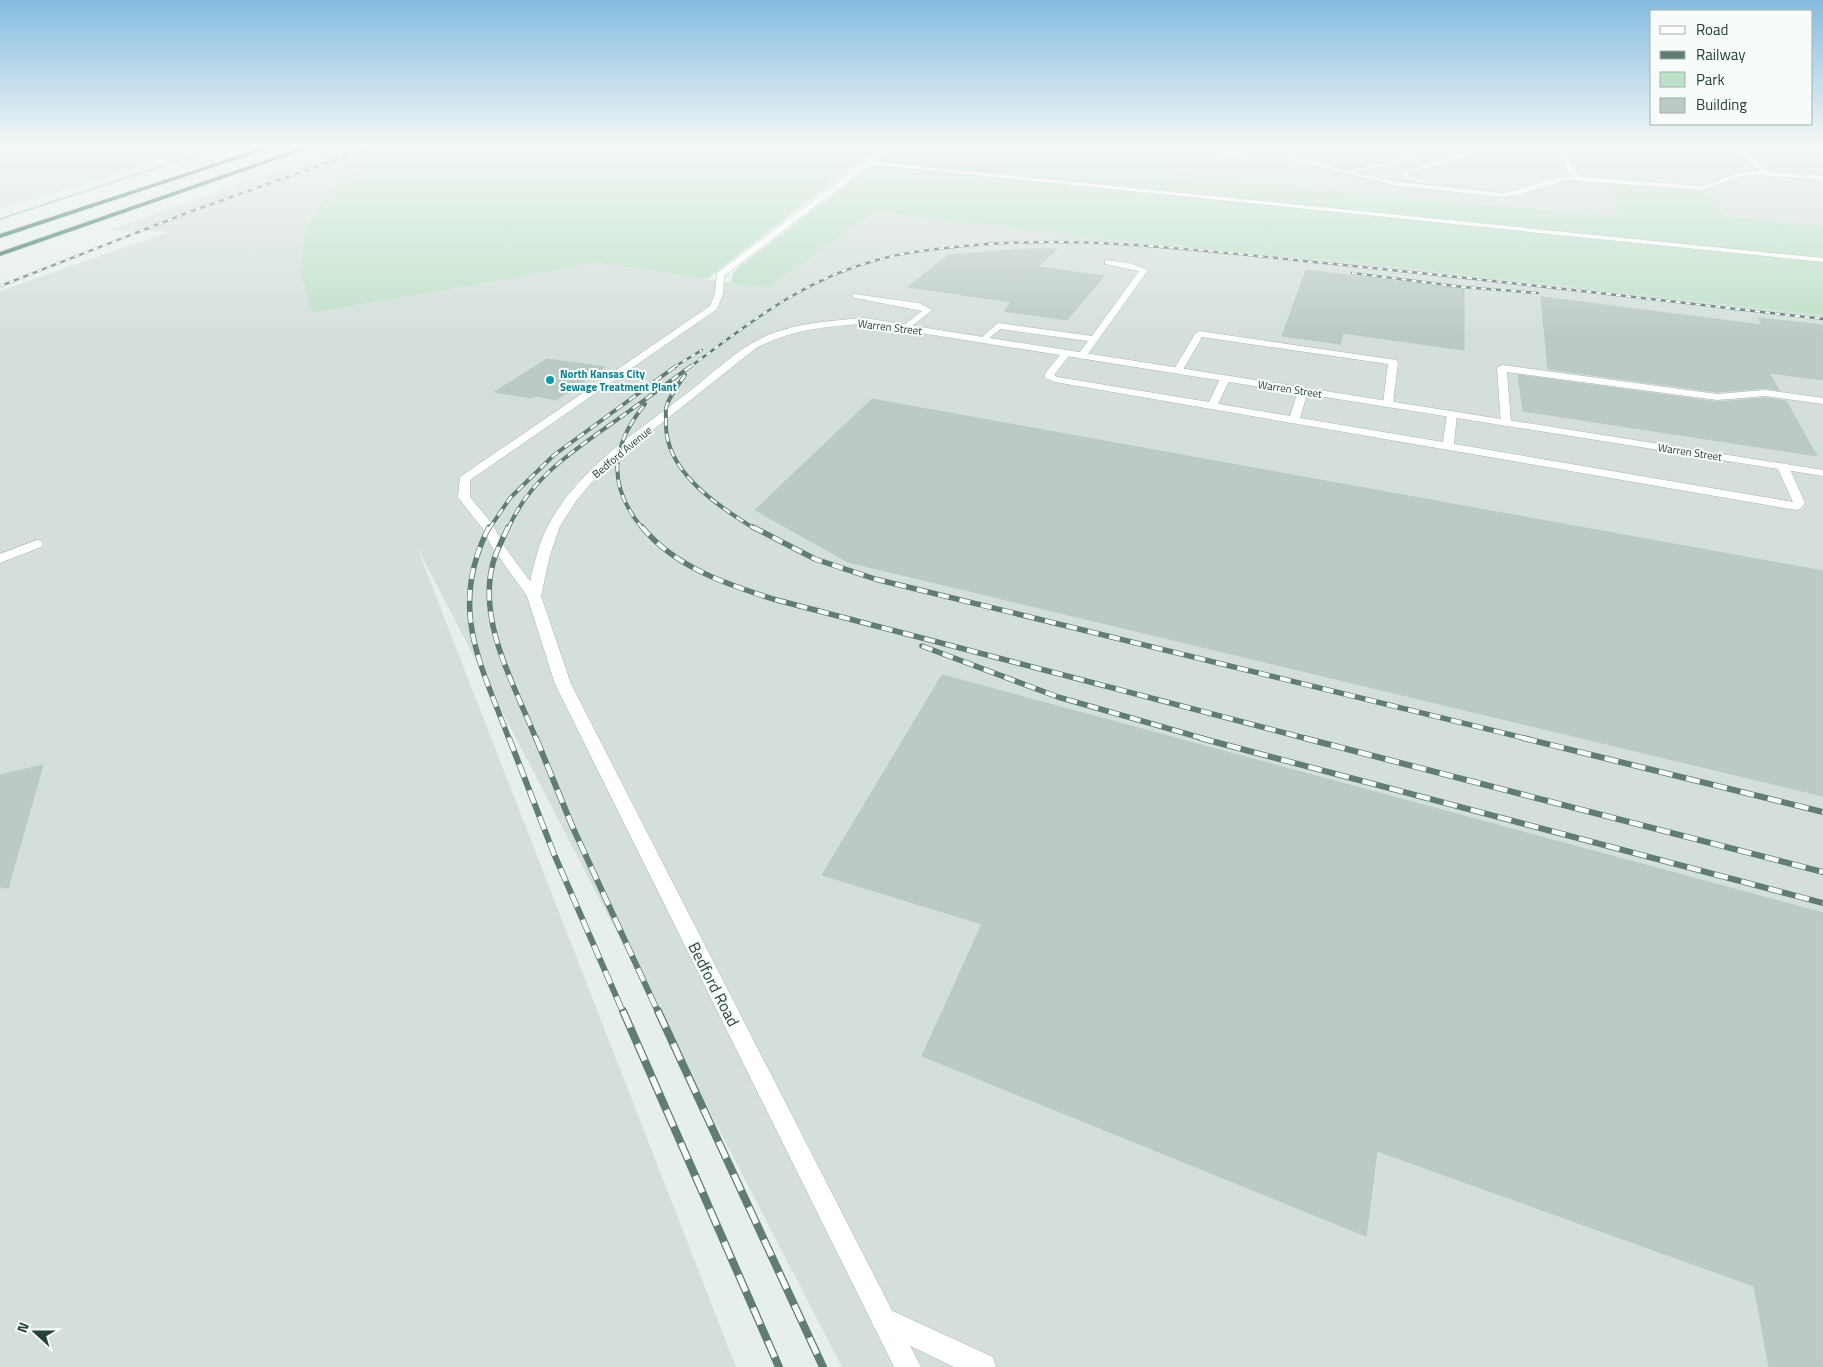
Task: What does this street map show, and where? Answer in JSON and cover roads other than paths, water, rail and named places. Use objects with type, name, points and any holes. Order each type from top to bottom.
[{"type":"highway","points":[[0,236],[80,210]]},
{"type":"highway","points":[[0,254],[128,210]]},
{"type":"street","points":[[534,596],[498,547],[489,528],[464,497],[464,479],[714,307],[719,294],[720,275],[806,210]]},
{"type":"street","points":[[1329,210],[1823,260]]},
{"type":"street","points":[[1082,356],[1144,270],[1129,265],[1108,262]]},
{"type":"street","points":[[856,296],[919,306],[928,310],[906,328]]},
{"type":"street","name":"Warren Street","points":[[758,343],[794,330],[836,323],[864,322],[1823,473]]},
{"type":"street","points":[[983,340],[998,326],[1094,339]]},
{"type":"street","points":[[1178,371],[1199,334],[1393,362],[1388,404]]},
{"type":"street","name":"Bedford Avenue","points":[[534,596],[544,552],[558,519],[578,489],[617,453],[758,343]]},
{"type":"street","points":[[1066,353],[1048,376],[1055,379],[1796,506],[1799,503],[1783,467]]},
{"type":"street","points":[[1506,423],[1502,368],[1717,397],[1765,393],[1823,401]]},
{"type":"street","points":[[1212,406],[1225,379]]},
{"type":"street","points":[[1294,420],[1303,391]]},
{"type":"street","points":[[1448,446],[1452,414]]},
{"type":"street","points":[[0,559],[37,544]]},
{"type":"street","name":"Bedford Road","points":[[534,596],[563,684],[908,1367]]},
{"type":"street","points":[[884,1320],[983,1367]]},
{"type":"waterway","points":[[0,219],[28,210]]},
{"type":"railway","points":[[0,286],[195,210]]},
{"type":"railway","points":[[690,367],[778,304],[850,268],[909,253],[1006,243],[1091,243],[1177,248],[1434,274],[1823,319]]},
{"type":"railway","points":[[1352,273],[1463,287],[1538,293]]},
{"type":"railway","points":[[674,367],[702,350]]},
{"type":"railway","points":[[489,529],[510,498],[554,455],[676,366]]},
{"type":"railway","points":[[508,529],[527,496],[565,457],[691,366]]},
{"type":"railway","points":[[685,375],[672,393],[666,408],[667,438],[673,455],[695,485],[725,509],[755,529]]},
{"type":"railway","points":[[643,529],[631,513],[623,497],[618,481],[617,466],[625,435],[645,404]]},
{"type":"railway","points":[[489,527],[477,556],[471,583],[470,609],[479,659],[509,739]]},
{"type":"railway","points":[[508,527],[493,563],[489,585],[490,608],[494,631],[509,676],[536,739]]},
{"type":"railway","points":[[642,527],[670,553],[702,572],[737,587],[773,599],[1308,739]]},
{"type":"railway","points":[[753,527],[815,559],[875,579],[1528,739]]},
{"type":"railway","points":[[922,646],[1058,697],[1205,739]]},
{"type":"railway","points":[[509,738],[554,854],[623,1012]]},
{"type":"railway","points":[[536,738],[573,828],[658,1012]]},
{"type":"railway","points":[[1200,738],[1823,903]]},
{"type":"railway","points":[[1304,738],[1823,872]]},
{"type":"railway","points":[[1523,738],[1823,812]]},
{"type":"railway","points":[[623,1011],[779,1367]]},
{"type":"railway","points":[[658,1011],[823,1367]]},
{"type":"place","name":"North Kansas City Sewage Treatment Plant","points":[[550,380]]}]
